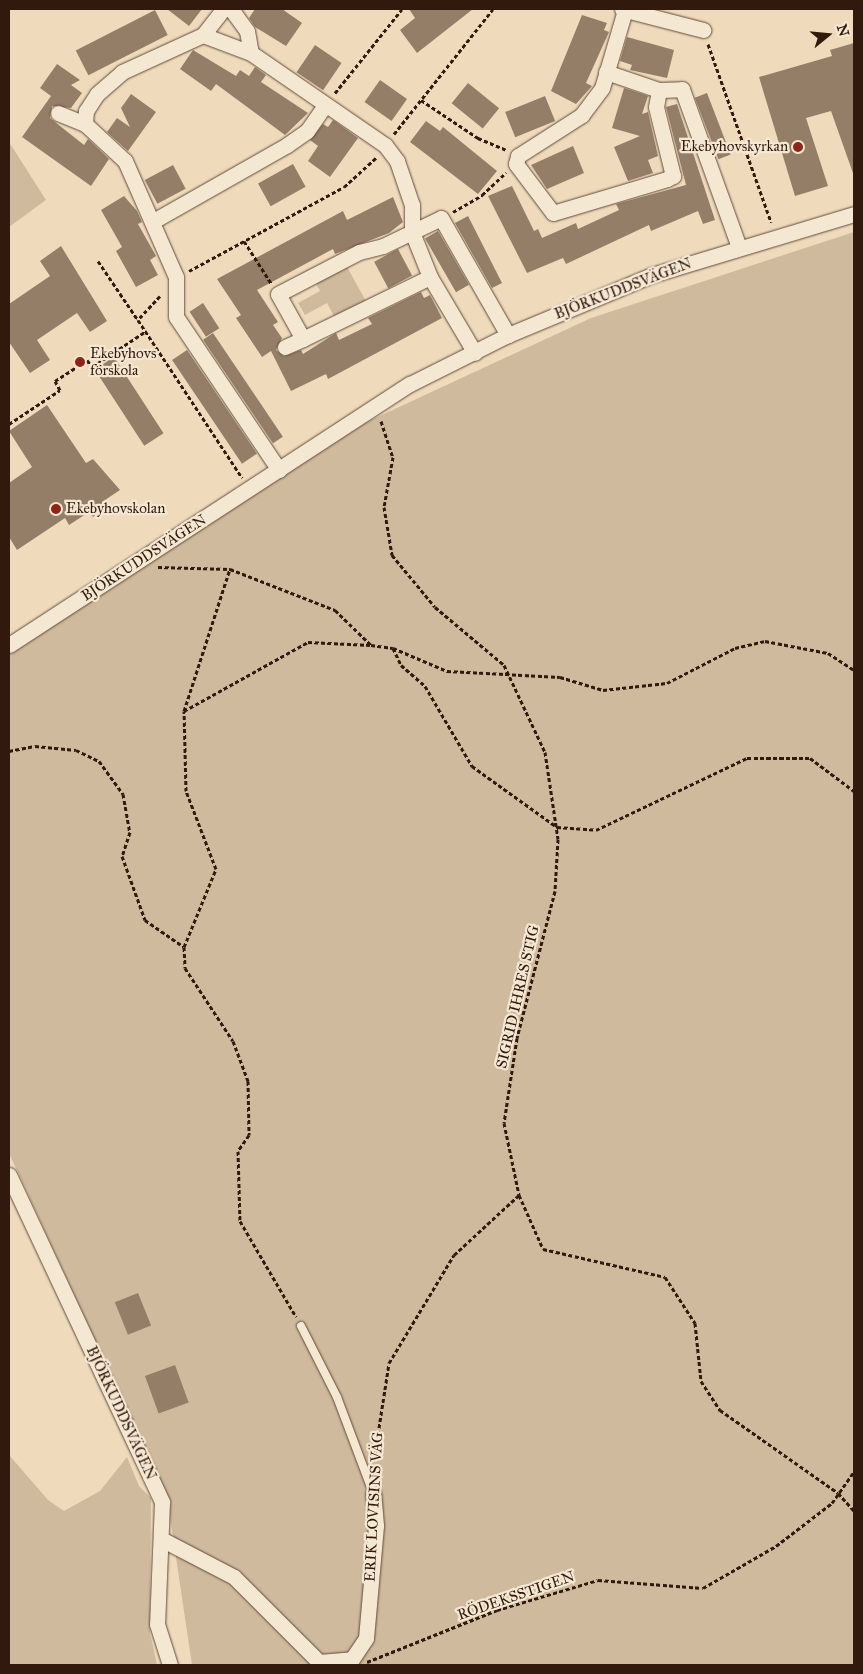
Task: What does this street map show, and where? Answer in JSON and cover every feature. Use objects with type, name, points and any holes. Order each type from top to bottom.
[{"type":"street","points":[[85,124],[86,111],[97,94],[122,72],[203,35],[223,9]]},
{"type":"street","points":[[230,9],[247,31],[252,53]]},
{"type":"street","points":[[659,90],[656,107],[673,176],[553,213],[517,160],[582,115],[602,88],[623,9],[703,30]]},
{"type":"street","points":[[203,35],[252,53],[326,106],[386,145],[397,161],[412,205],[412,232],[430,277],[475,353]]},
{"type":"street","points":[[606,72],[659,90],[682,89],[688,97],[739,247]]},
{"type":"street","points":[[155,220],[287,145],[307,131],[326,106]]},
{"type":"street","points":[[58,113],[85,124],[125,161],[155,220],[176,277],[176,317],[279,470]]},
{"type":"street","name":"BJÖRKUDDSVÄGEN","points":[[9,645],[135,565],[377,406],[508,335],[652,275],[739,247],[854,214]]},
{"type":"street","points":[[303,339],[278,294],[359,252],[412,232],[441,218],[508,335]]},
{"type":"street","points":[[285,347],[430,277]]},
{"type":"street","name":"BJÖRKUDDSVÄGEN","points":[[9,1175],[162,1502],[163,1540],[157,1624],[170,1665]]},
{"type":"street","name":"ERIK LOVISINS VÄG","points":[[352,1659],[366,1638],[376,1525],[373,1493]]},
{"type":"street","points":[[163,1540],[234,1577],[319,1664],[352,1659]]},
{"type":"lane","points":[[301,1326],[337,1397],[373,1493]]},
{"type":"path","points":[[326,106],[402,9]]},
{"type":"path","points":[[138,320],[176,277],[344,188],[386,145],[493,9]]},
{"type":"path","points":[[703,30],[771,222]]},
{"type":"path","points":[[421,100],[478,138],[517,160],[482,195],[441,218]]},
{"type":"path","points":[[244,241],[278,294]]},
{"type":"path","points":[[98,261],[242,478]]},
{"type":"path","points":[[9,424],[60,390],[55,381],[87,360],[92,367],[146,332]]},
{"type":"path","name":"SIGRID IHRES STIG","points":[[377,406],[393,457],[384,507],[392,554],[436,607],[507,672],[545,752],[557,827],[555,891],[517,1038],[504,1123],[519,1195],[543,1250],[665,1276],[695,1323],[701,1382],[720,1410],[838,1493],[854,1511]]},
{"type":"path","points":[[135,565],[199,572],[230,569],[335,610],[371,645]]},
{"type":"path","points":[[230,569],[184,711],[186,791],[216,869],[184,947],[185,968],[233,1041],[248,1081],[249,1135],[238,1151],[240,1221],[301,1326]]},
{"type":"path","points":[[184,711],[308,642],[393,648],[447,671],[507,672],[560,677],[603,690],[668,682],[735,648],[765,641],[828,653],[853,668]]},
{"type":"path","points":[[393,648],[401,665],[425,686],[472,766],[557,827],[596,830],[747,758],[810,758],[854,791]]},
{"type":"path","points":[[9,751],[35,746],[76,750],[99,761],[122,794],[130,832],[122,856],[146,920],[184,947]]},
{"type":"path","name":"ERIK LOVISINS VÄG","points":[[374,1467],[389,1363],[454,1255],[519,1195]]},
{"type":"path","points":[[838,1493],[854,1472]]},
{"type":"path","name":"RÖDEKSSTIGEN","points":[[352,1659],[372,1663],[497,1610],[598,1580],[693,1585],[703,1588],[776,1546],[832,1503],[838,1493]]},
{"type":"shaded area","points":[[9,142],[46,200],[9,227]]},
{"type":"shaded area","points":[[854,232],[854,1665],[192,1665],[167,1497],[9,1153],[9,653],[356,427],[591,318]]},
{"type":"shaded area","points":[[346,265],[367,303],[336,320],[327,303],[305,315],[298,303],[320,291],[315,282]]},
{"type":"shaded area","points":[[9,1455],[48,1500],[64,1511],[100,1491],[127,1457],[139,1486],[151,1498],[150,1633],[157,1665],[9,1665]]},
{"type":"building","points":[[167,9],[202,9],[189,26]]},
{"type":"building","points":[[255,9],[282,9],[302,23],[286,46],[255,27],[249,18]]},
{"type":"building","points":[[409,9],[473,9],[417,53],[400,30],[415,18]]},
{"type":"building","points":[[155,10],[168,35],[88,75],[76,50]]},
{"type":"building","points":[[582,15],[607,23],[604,30],[609,32],[586,83],[592,86],[576,104],[551,91]]},
{"type":"building","points":[[627,37],[674,50],[667,78],[630,70],[632,65],[620,61]]},
{"type":"building","name":"Ekebyhovskyrkan","points":[[854,43],[854,176],[831,111],[806,118],[828,186],[795,196],[759,77],[832,56],[830,50]]},
{"type":"building","points":[[315,45],[342,63],[323,90],[297,72]]},
{"type":"building","points":[[193,50],[236,76],[240,70],[249,76],[255,67],[266,75],[261,82],[308,113],[285,135],[216,84],[211,91],[180,69]]},
{"type":"building","points":[[57,64],[80,80],[71,85],[82,93],[71,108],[52,106],[50,118],[84,145],[88,139],[109,159],[91,186],[22,137],[51,96],[40,88]]},
{"type":"building","points":[[380,80],[407,99],[392,121],[365,102]]},
{"type":"building","points":[[468,83],[499,108],[483,128],[452,103]]},
{"type":"building","points":[[624,88],[648,96],[642,114],[648,112],[658,156],[648,160],[653,173],[628,181],[614,147],[640,136],[612,128]]},
{"type":"building","points":[[707,93],[731,155],[719,159],[695,98]]},
{"type":"building","points":[[131,94],[156,112],[128,151],[107,132],[117,118],[130,127],[121,108]]},
{"type":"building","points":[[545,96],[555,121],[515,137],[505,112]]},
{"type":"building","points":[[677,104],[715,220],[703,224],[698,211],[651,231],[649,225],[566,264],[563,258],[527,273],[488,196],[512,186],[534,231],[538,229],[542,238],[576,223],[578,229],[619,210],[616,204],[686,185],[666,107]]},
{"type":"building","points":[[333,120],[358,138],[330,177],[308,161],[318,146],[310,140],[323,124],[328,127]]},
{"type":"building","points":[[426,121],[440,131],[443,127],[497,171],[478,194],[410,142]]},
{"type":"building","points":[[573,146],[584,173],[547,189],[531,165]]},
{"type":"building","points":[[293,164],[306,187],[271,206],[258,183]]},
{"type":"building","points":[[173,165],[186,189],[157,204],[145,180]]},
{"type":"building","points":[[124,196],[137,211],[142,222],[138,224],[156,256],[150,260],[158,275],[136,287],[116,251],[122,247],[101,210]]},
{"type":"building","points":[[393,197],[403,222],[389,233],[335,254],[333,249],[257,290],[278,322],[273,325],[282,338],[276,350],[284,356],[301,350],[303,354],[336,333],[339,340],[372,324],[368,318],[421,292],[424,298],[430,295],[442,318],[328,379],[326,374],[291,391],[271,351],[262,357],[236,318],[241,315],[217,279],[343,211],[347,220]]},
{"type":"building","points":[[468,216],[502,283],[492,288],[455,223]]},
{"type":"building","points":[[438,231],[469,285],[456,292],[425,238]]},
{"type":"building","points":[[61,246],[107,321],[90,332],[77,313],[37,340],[50,360],[30,373],[9,342],[9,304],[50,276],[40,261]]},
{"type":"building","points":[[398,249],[412,275],[388,288],[374,262]]},
{"type":"building","points":[[203,303],[219,328],[206,337],[190,312]]},
{"type":"building","points":[[213,333],[283,437],[273,443],[203,340]]},
{"type":"building","points":[[187,350],[257,454],[242,464],[172,360]]},
{"type":"building","points":[[114,357],[164,433],[144,446],[95,370]]},
{"type":"building","points":[[47,405],[86,463],[93,459],[120,490],[102,502],[105,508],[93,517],[89,512],[69,525],[65,518],[17,550],[9,537],[9,483],[32,467],[9,431]]},
{"type":"building","points":[[138,1293],[151,1325],[128,1335],[115,1302]]},
{"type":"building","points":[[175,1365],[189,1403],[159,1414],[145,1376]]},
{"type":"place","name":"Ekebyhovskyrkan","points":[[798,147]]},
{"type":"place","name":"Ekebyhovs förskola","points":[[80,362]]},
{"type":"place","name":"Ekebyhovskolan","points":[[56,509]]}]
